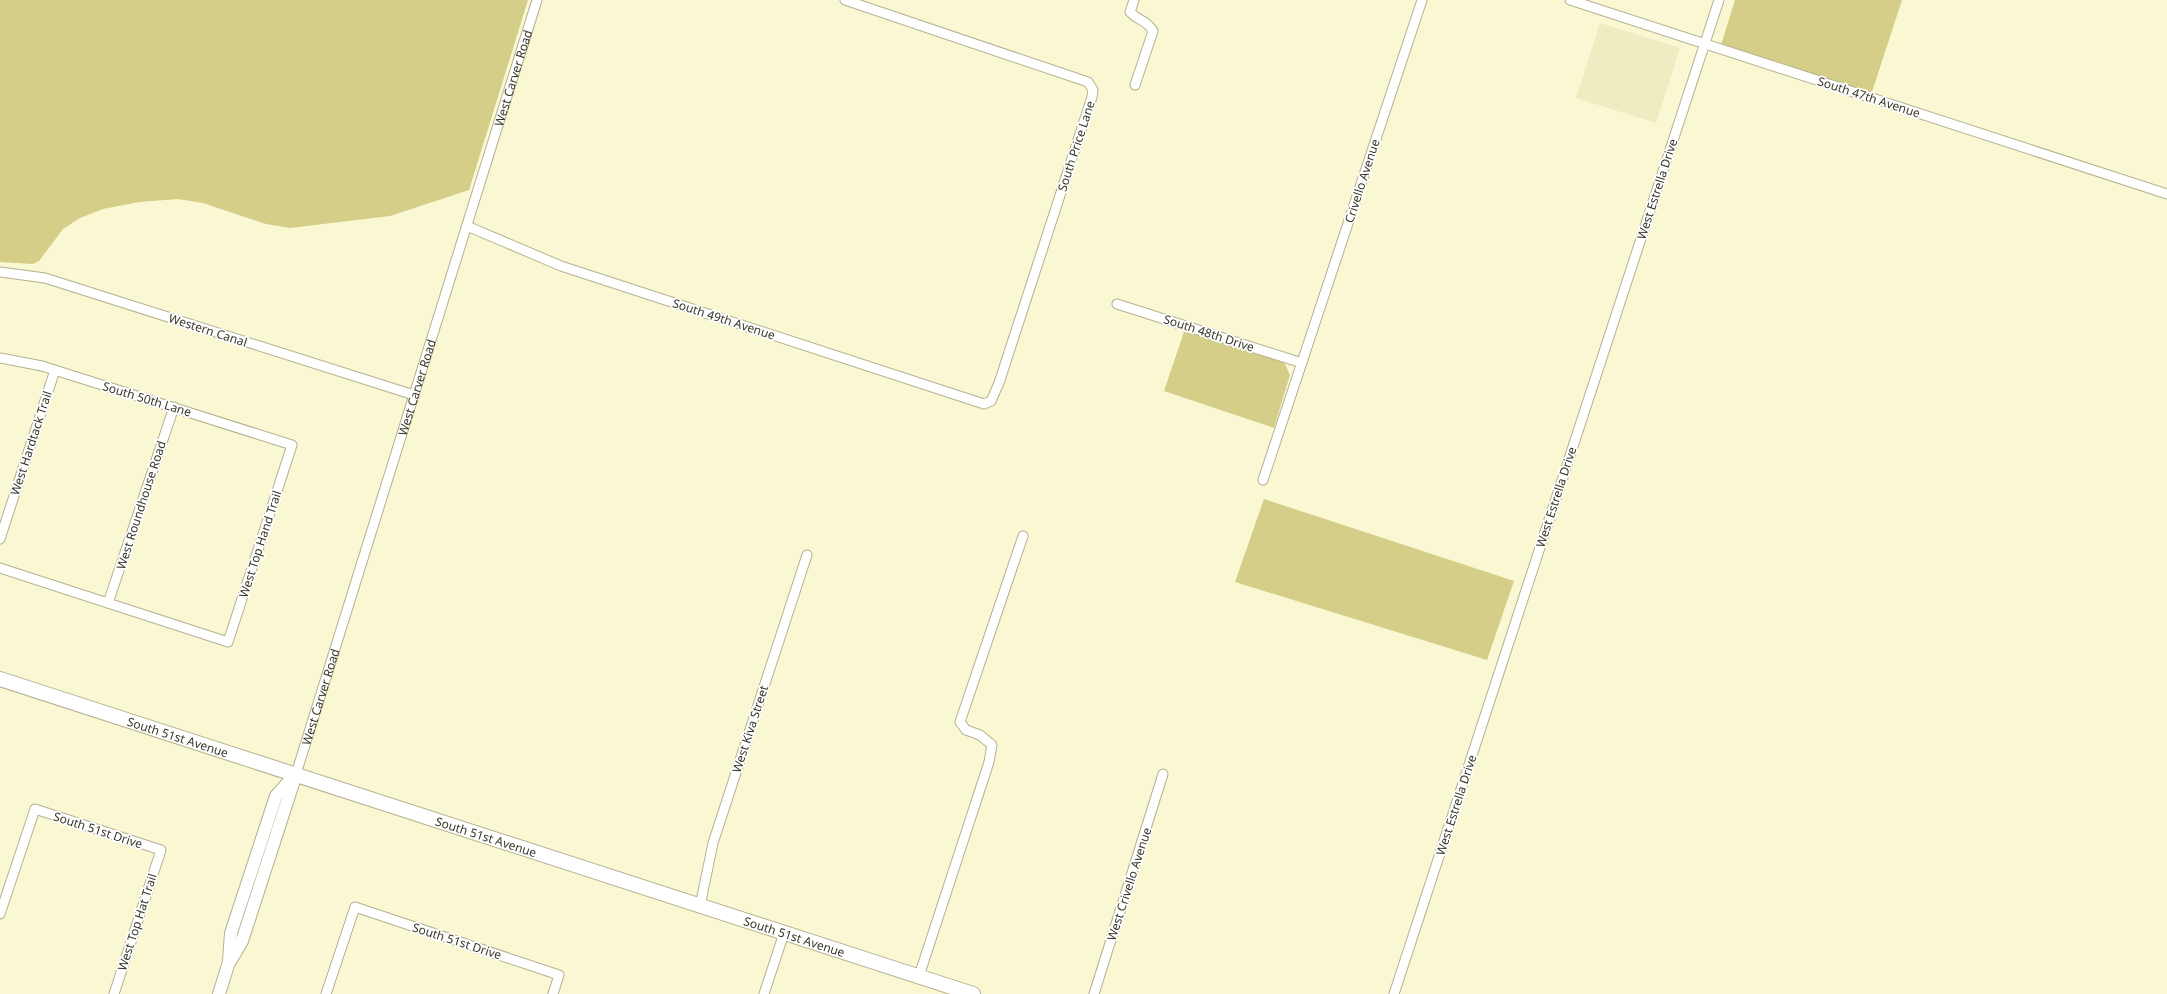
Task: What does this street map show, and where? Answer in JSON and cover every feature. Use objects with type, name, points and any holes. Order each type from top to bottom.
[{"type":"main road","name":"South 51st Avenue","points":[[0,678],[972,994]]},
{"type":"street","name":"West Carver Road","points":[[219,994],[228,965],[242,941],[296,774],[537,0]]},
{"type":"street","name":"South Price Lane","points":[[845,0],[1088,82],[1093,90],[999,383],[991,401],[984,404]]},
{"type":"street","points":[[1134,0],[1130,12],[1134,17],[1148,22],[1153,32],[1136,85]]},
{"type":"street","name":"Crivello Avenue","points":[[1302,363],[1422,0]]},
{"type":"street","name":"South 47th Avenue","points":[[1570,0],[2167,194]]},
{"type":"street","name":"West Estrella Drive","points":[[1394,994],[1719,0]]},
{"type":"street","name":"South 49th Avenue","points":[[467,226],[561,266],[984,404]]},
{"type":"street","name":"Western Canal","points":[[0,272],[45,278],[414,395]]},
{"type":"street","name":"South 48th Drive","points":[[1117,304],[1302,363]]},
{"type":"street","name":"South 50th Lane","points":[[0,358],[55,370],[292,445]]},
{"type":"street","points":[[1263,480],[1302,363]]},
{"type":"street","name":"West Hardtack Trail","points":[[0,539],[55,370]]},
{"type":"street","name":"West Roundhouse Road","points":[[108,603],[174,407]]},
{"type":"street","name":"West Top Hand Trail","points":[[108,603],[228,642],[292,445]]},
{"type":"street","points":[[919,976],[989,762],[992,745],[980,735],[966,730],[960,722],[1023,536]]},
{"type":"street","name":"West Kiva Street","points":[[700,906],[713,843],[807,555]]},
{"type":"street","points":[[0,568],[108,603]]},
{"type":"street","name":"West Crivello Avenue","points":[[1094,994],[1164,774]]},
{"type":"street","name":"South 51st Drive","points":[[0,914],[35,809],[161,850]]},
{"type":"street","name":"West Top Hat Trail","points":[[114,994],[161,850]]},
{"type":"street","name":"South 51st Drive","points":[[326,994],[355,907],[559,975],[553,994]]},
{"type":"street","points":[[764,994],[784,933]]},
{"type":"shaded area","points":[[0,0],[528,0],[469,190],[390,216],[290,228],[266,224],[203,203],[178,199],[139,202],[103,209],[80,218],[63,229],[39,261],[33,264],[0,262]]},
{"type":"shaded area","points":[[1735,0],[1902,0],[1871,95],[1721,45]]},
{"type":"shaded area","points":[[1600,23],[1680,48],[1656,123],[1576,98]]},
{"type":"shaded area","points":[[1185,329],[1283,360],[1290,375],[1274,428],[1164,391]]},
{"type":"shaded area","points":[[1264,499],[1514,581],[1487,660],[1235,582]]}]
